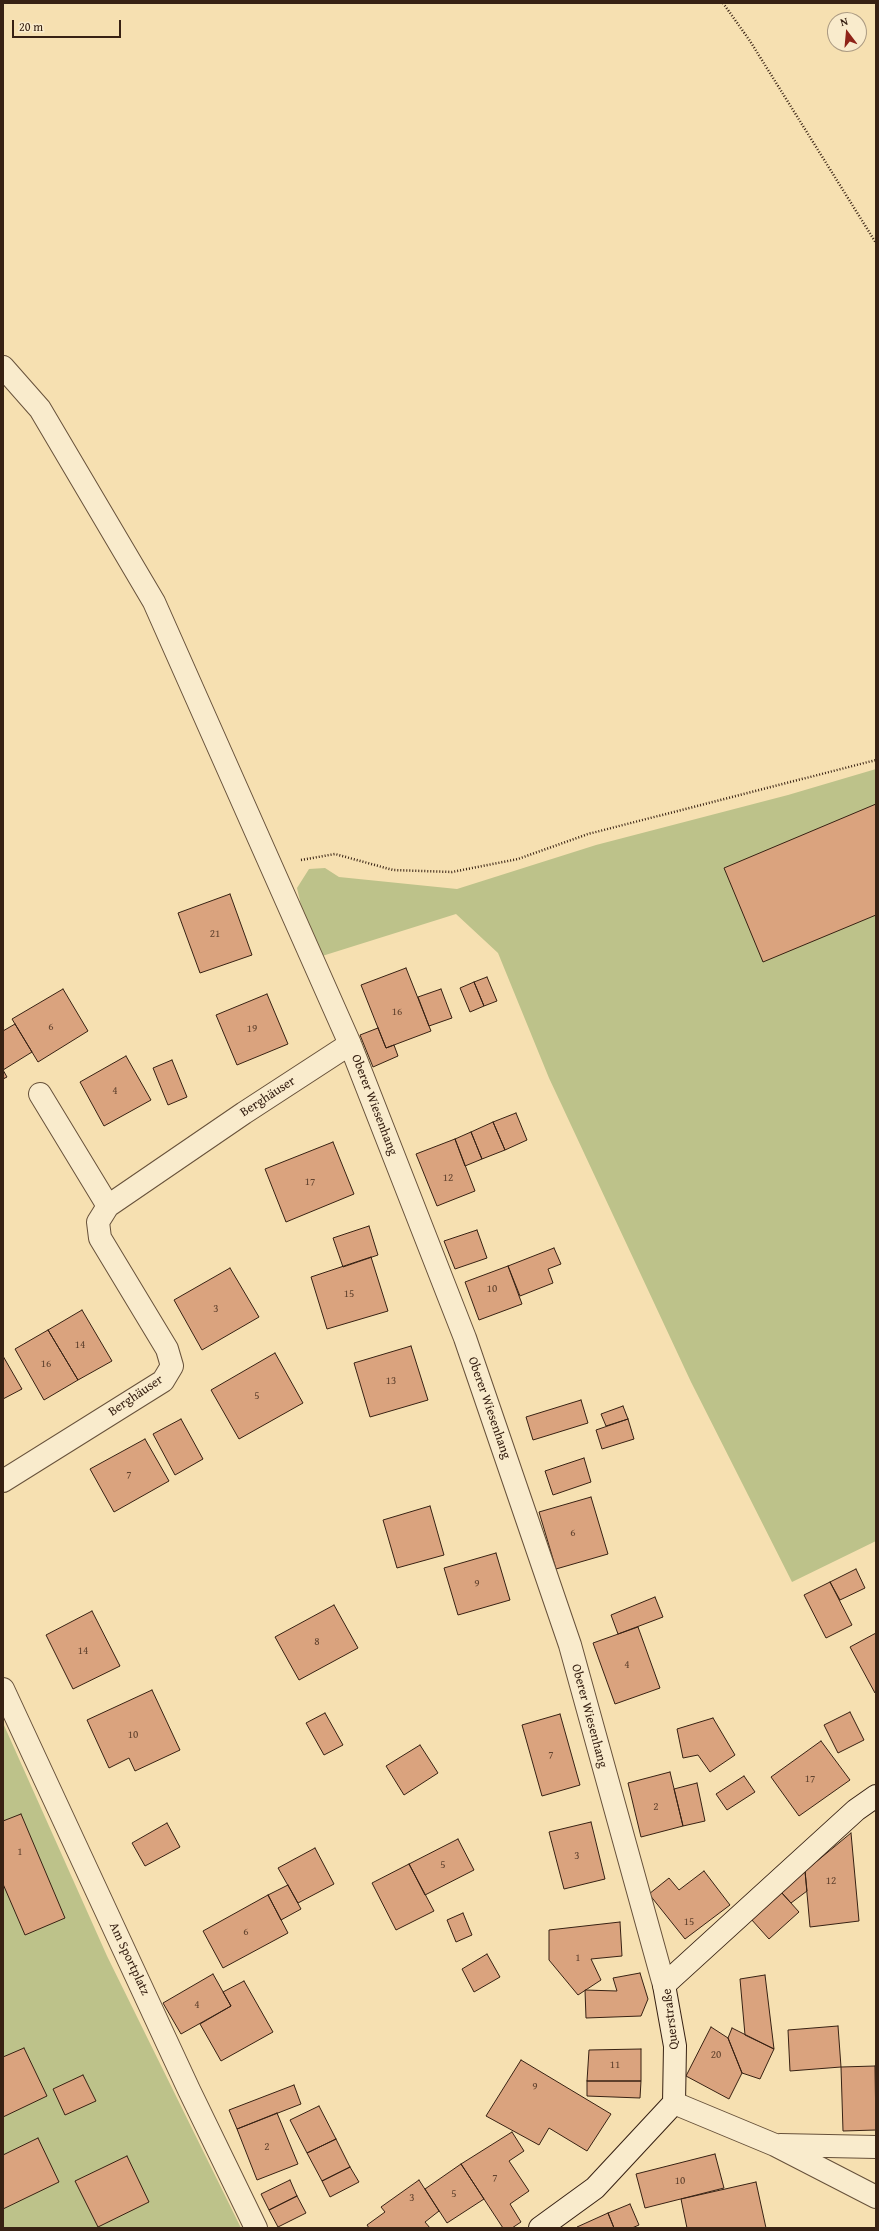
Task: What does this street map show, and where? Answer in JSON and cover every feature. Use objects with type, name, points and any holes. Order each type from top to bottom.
[{"type":"street","name":"Oberer Wiesenhang","points":[[3,367],[40,408],[154,602],[262,850],[350,1044],[465,1338],[570,1646],[664,1985]]},
{"type":"street","name":"Berghäuser","points":[[3,1481],[163,1381],[172,1366],[167,1349],[100,1238],[98,1222],[108,1206],[244,1113],[350,1044]]},
{"type":"street","points":[[40,1094],[108,1206]]},
{"type":"street","name":"Am Sportplatz","points":[[3,1689],[189,2090],[256,2228]]},
{"type":"street","name":"Querstraße","points":[[674,2103],[675,2046],[664,1985],[856,1810],[876,1796]]},
{"type":"street","points":[[540,2228],[595,2188],[674,2103],[775,2145],[876,2197]]},
{"type":"street","points":[[775,2145],[876,2147]]},
{"type":"path","points":[[723,3],[750,42],[876,243]]},
{"type":"path","points":[[276,880],[300,860],[335,854],[393,870],[452,872],[518,859],[588,834],[876,760]]},
{"type":"green space","points":[[876,769],[876,1541],[792,1582],[691,1382],[549,1078],[498,953],[456,914],[319,957],[303,914],[297,888],[309,869],[325,868],[339,877],[457,889],[596,845],[788,795]]},
{"type":"green space","points":[[3,1723],[107,1956],[241,2228],[3,2228]]},
{"type":"building","points":[[876,804],[876,915],[763,962],[724,868]]},
{"type":"building","points":[[230,894],[252,955],[200,973],[178,913]]},
{"type":"building","points":[[406,968],[431,1031],[386,1048],[361,985]]},
{"type":"building","points":[[487,977],[497,1001],[484,1006],[474,982]]},
{"type":"building","points":[[474,982],[484,1006],[470,1012],[460,988]]},
{"type":"building","points":[[63,989],[88,1031],[38,1062],[12,1019]]},
{"type":"building","points":[[441,989],[452,1018],[429,1026],[418,997]]},
{"type":"building","points":[[267,994],[288,1044],[237,1065],[216,1015]]},
{"type":"building","points":[[15,1024],[32,1052],[3,1070],[3,1031]]},
{"type":"building","points":[[378,1028],[386,1048],[394,1045],[398,1056],[373,1067],[360,1035]]},
{"type":"building","points":[[126,1056],[151,1100],[104,1126],[80,1082]]},
{"type":"building","points":[[172,1060],[187,1097],[168,1105],[153,1068]]},
{"type":"building","points":[[3,1070],[7,1077],[3,1079]]},
{"type":"building","points":[[516,1113],[527,1140],[505,1150],[493,1122]]},
{"type":"building","points":[[493,1122],[505,1150],[482,1159],[471,1132]]},
{"type":"building","points":[[471,1132],[482,1159],[465,1166],[455,1139]]},
{"type":"building","points":[[455,1139],[475,1191],[437,1206],[416,1154]]},
{"type":"building","points":[[333,1142],[354,1194],[286,1222],[265,1169]]},
{"type":"building","points":[[369,1226],[378,1255],[343,1267],[333,1238]]},
{"type":"building","points":[[477,1230],[487,1258],[455,1269],[444,1241]]},
{"type":"building","points":[[554,1248],[561,1264],[548,1269],[553,1283],[520,1296],[508,1266]]},
{"type":"building","points":[[371,1257],[388,1311],[327,1329],[311,1277]]},
{"type":"building","points":[[508,1266],[522,1304],[479,1320],[465,1282]]},
{"type":"building","points":[[230,1268],[259,1317],[202,1350],[174,1300]]},
{"type":"building","points":[[82,1310],[112,1361],[78,1380],[48,1330]]},
{"type":"building","points":[[48,1330],[78,1380],[44,1400],[15,1349]]},
{"type":"building","points":[[411,1346],[428,1400],[370,1417],[354,1363]]},
{"type":"building","points":[[275,1353],[303,1403],[239,1439],[211,1390]]},
{"type":"building","points":[[3,1356],[22,1389],[3,1399]]},
{"type":"building","points":[[581,1400],[588,1423],[533,1440],[526,1417]]},
{"type":"building","points":[[623,1406],[628,1419],[606,1426],[601,1414]]},
{"type":"building","points":[[181,1419],[203,1459],[175,1475],[153,1434]]},
{"type":"building","points":[[628,1419],[634,1439],[602,1449],[596,1430]]},
{"type":"building","points":[[145,1439],[169,1481],[114,1512],[90,1469]]},
{"type":"building","points":[[584,1458],[591,1482],[553,1495],[545,1471]]},
{"type":"building","points":[[591,1497],[608,1554],[556,1569],[539,1512]]},
{"type":"building","points":[[430,1506],[444,1555],[397,1568],[383,1520]]},
{"type":"building","points":[[496,1553],[510,1600],[458,1615],[444,1568]]},
{"type":"building","points":[[856,1569],[865,1588],[840,1600],[830,1582]]},
{"type":"building","points":[[830,1582],[852,1625],[826,1638],[804,1595]]},
{"type":"building","points":[[655,1597],[663,1617],[618,1634],[611,1615]]},
{"type":"building","points":[[334,1605],[358,1648],[299,1680],[275,1637]]},
{"type":"building","points":[[92,1611],[120,1666],[73,1689],[46,1635]]},
{"type":"building","points":[[638,1627],[660,1688],[615,1704],[593,1643]]},
{"type":"building","points":[[876,1633],[876,1692],[875,1693],[850,1647]]},
{"type":"building","points":[[152,1690],[180,1750],[135,1771],[129,1758],[109,1768],[87,1720]]},
{"type":"building","points":[[850,1712],[864,1740],[838,1753],[824,1725]]},
{"type":"building","points":[[325,1713],[343,1745],[324,1755],[306,1723]]},
{"type":"building","points":[[560,1714],[580,1785],[542,1796],[522,1725]]},
{"type":"building","points":[[713,1718],[735,1755],[710,1772],[698,1755],[683,1758],[677,1729]]},
{"type":"building","points":[[821,1741],[850,1780],[799,1816],[771,1777]]},
{"type":"building","points":[[420,1745],[438,1773],[404,1795],[386,1766]]},
{"type":"building","points":[[670,1772],[683,1826],[641,1837],[628,1783]]},
{"type":"building","points":[[744,1776],[755,1792],[727,1810],[716,1794]]},
{"type":"building","points":[[697,1783],[705,1821],[683,1826],[674,1789]]},
{"type":"building","points":[[21,1814],[65,1918],[25,1935],[3,1884],[3,1821]]},
{"type":"building","points":[[591,1822],[605,1879],[564,1889],[549,1832]]},
{"type":"building","points":[[167,1823],[180,1847],[145,1866],[132,1843]]},
{"type":"building","points":[[851,1833],[859,1921],[810,1927],[805,1871]]},
{"type":"building","points":[[458,1839],[474,1870],[425,1895],[409,1864]]},
{"type":"building","points":[[315,1848],[334,1884],[298,1903],[278,1868]]},
{"type":"building","points":[[409,1864],[434,1911],[396,1930],[372,1883]]},
{"type":"building","points":[[704,1871],[730,1905],[685,1939],[649,1894],[669,1878],[679,1890]]},
{"type":"building","points":[[805,1871],[807,1891],[791,1903],[781,1892]]},
{"type":"building","points":[[288,1885],[301,1909],[281,1920],[268,1895]]},
{"type":"building","points":[[781,1892],[799,1912],[769,1939],[751,1919]]},
{"type":"building","points":[[268,1895],[288,1933],[223,1968],[203,1931]]},
{"type":"building","points":[[463,1913],[472,1935],[456,1942],[447,1920]]},
{"type":"building","points":[[620,1922],[622,1956],[591,1959],[601,1980],[578,1995],[549,1960],[549,1930]]},
{"type":"building","points":[[487,1954],[500,1977],[474,1992],[462,1969]]},
{"type":"building","points":[[640,1973],[648,1999],[641,2016],[586,2018],[585,1990],[617,1991],[613,1978]]},
{"type":"building","points":[[213,1974],[231,2006],[181,2034],[163,2003]]},
{"type":"building","points":[[765,1975],[774,2049],[745,2035],[740,1979]]},
{"type":"building","points":[[244,1981],[273,2032],[221,2061],[200,2024],[231,2006],[223,1992]]},
{"type":"building","points":[[838,2026],[841,2067],[790,2071],[788,2030]]},
{"type":"building","points":[[711,2027],[728,2038],[742,2073],[729,2099],[686,2076]]},
{"type":"building","points":[[732,2028],[774,2049],[760,2079],[742,2073],[728,2038]]},
{"type":"building","points":[[24,2048],[47,2096],[3,2117],[3,2057]]},
{"type":"building","points":[[641,2049],[641,2081],[587,2081],[589,2050]]},
{"type":"building","points":[[521,2060],[611,2114],[587,2151],[549,2128],[539,2145],[486,2116]]},
{"type":"building","points":[[875,2066],[876,2130],[843,2131],[841,2067]]},
{"type":"building","points":[[83,2075],[96,2101],[65,2115],[53,2089]]},
{"type":"building","points":[[587,2081],[641,2081],[640,2098],[587,2096]]},
{"type":"building","points":[[294,2085],[301,2104],[237,2129],[229,2110]]},
{"type":"building","points":[[319,2106],[336,2139],[307,2153],[290,2120]]},
{"type":"building","points":[[277,2113],[298,2164],[257,2180],[237,2129]]},
{"type":"building","points":[[512,2132],[524,2151],[509,2161],[529,2191],[510,2204],[521,2222],[512,2228],[503,2228],[461,2164]]},
{"type":"building","points":[[38,2138],[59,2182],[3,2209],[3,2155]]},
{"type":"building","points":[[336,2139],[350,2167],[322,2181],[307,2153]]},
{"type":"building","points":[[715,2154],[724,2188],[645,2208],[636,2174]]},
{"type":"building","points":[[127,2156],[149,2202],[98,2227],[75,2181]]},
{"type":"building","points":[[461,2164],[484,2199],[447,2223],[425,2189]]},
{"type":"building","points":[[350,2167],[359,2182],[330,2197],[322,2181]]},
{"type":"building","points":[[290,2180],[297,2196],[269,2210],[261,2194]]},
{"type":"building","points":[[419,2180],[439,2211],[425,2222],[430,2228],[369,2228],[367,2225],[385,2212],[381,2207]]},
{"type":"building","points":[[756,2182],[766,2228],[687,2228],[681,2199]]},
{"type":"building","points":[[297,2196],[306,2213],[278,2227],[269,2210]]},
{"type":"building","points":[[630,2204],[639,2225],[632,2228],[614,2228],[608,2213]]},
{"type":"building","points":[[608,2213],[614,2228],[577,2227]]}]
